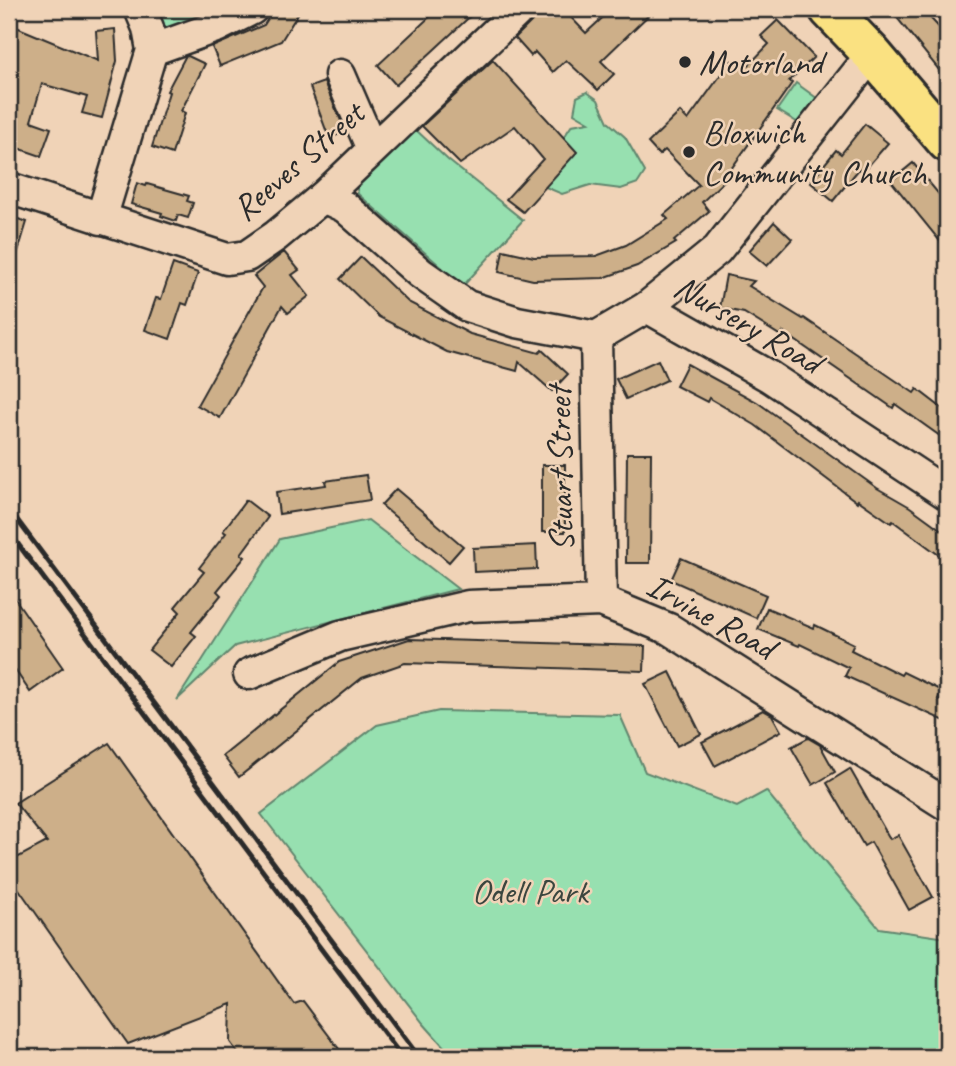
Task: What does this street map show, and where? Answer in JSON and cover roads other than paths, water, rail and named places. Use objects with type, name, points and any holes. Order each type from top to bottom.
[{"type":"highway","points":[[829,9],[872,54],[947,142]]},
{"type":"street","points":[[101,219],[152,50],[148,28],[140,9]]},
{"type":"street","points":[[152,50],[216,27],[252,9]]},
{"type":"street","name":"Reeves Street","points":[[9,188],[227,259],[240,258],[276,236],[323,197],[520,9]]},
{"type":"street","points":[[647,307],[717,250],[872,54]]},
{"type":"street","points":[[340,75],[372,149]]},
{"type":"street","points":[[323,197],[345,206],[420,272],[467,306],[517,322],[596,337]]},
{"type":"street","name":"Nursery Road","points":[[596,337],[647,307],[770,377],[947,494]]},
{"type":"street","name":"Stuart Street","points":[[596,337],[601,601]]},
{"type":"street","name":"Irvine Road","points":[[249,674],[340,636],[468,606],[601,601],[669,629],[947,805]]},
{"type":"railway","points":[[9,509],[419,1057]]},
{"type":"railway","points":[[9,532],[402,1057]]},
{"type":"place","name":"Motorland","points":[[685,62]]},
{"type":"place","name":"Bloxwich Community Church","points":[[689,152]]},
{"type":"park label","name":"Odell Park","points":[[530,891]]}]
